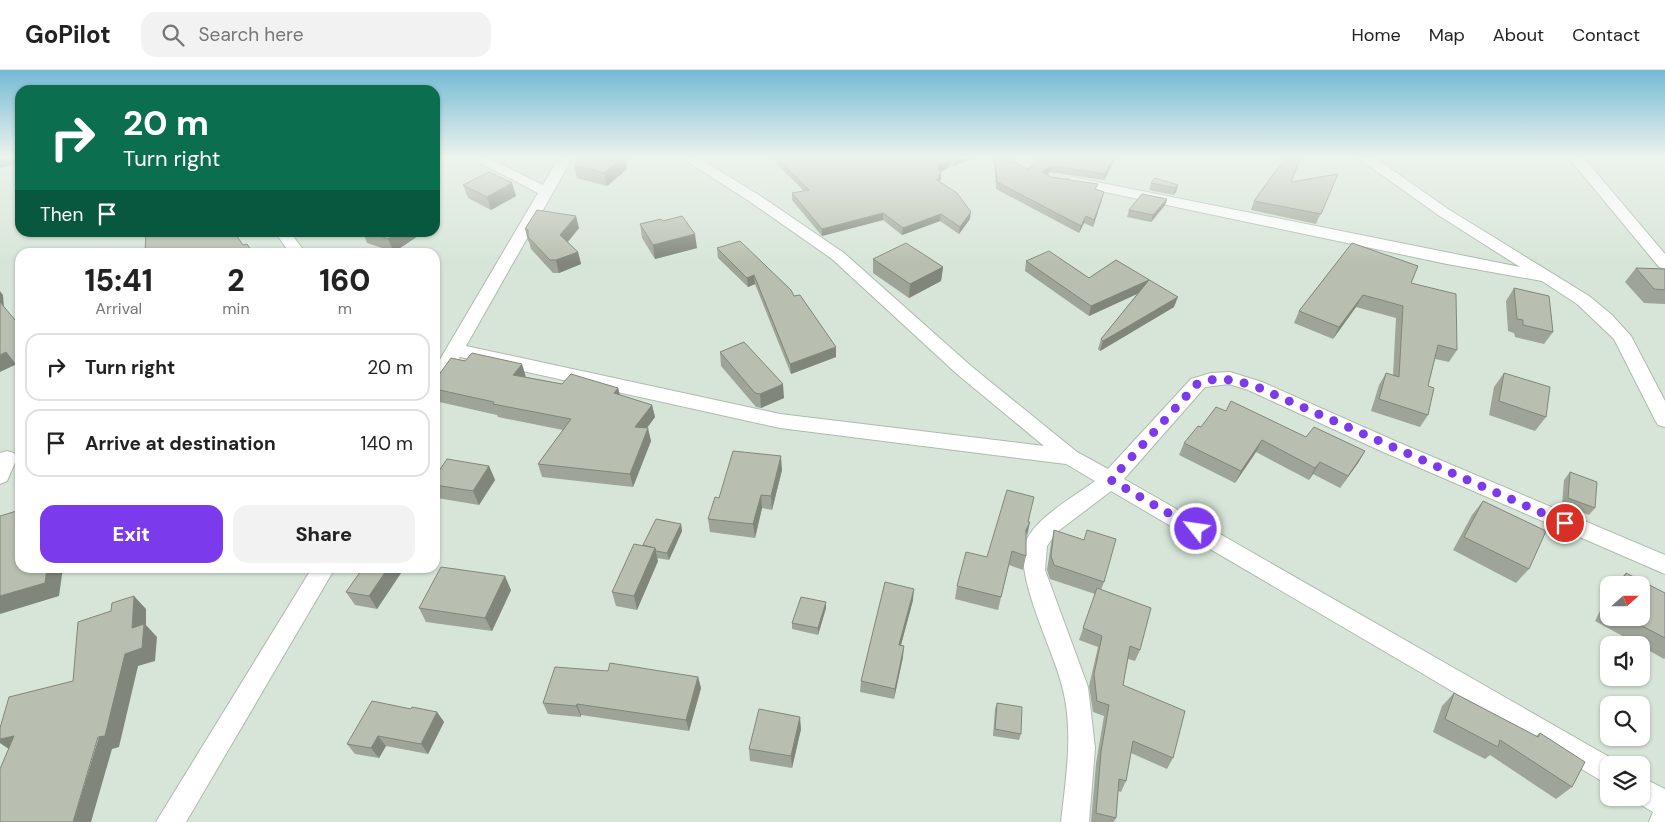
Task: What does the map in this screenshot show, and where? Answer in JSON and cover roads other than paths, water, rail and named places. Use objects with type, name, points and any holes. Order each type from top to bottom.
[{"type":"street","points":[[440,376],[546,192]]},
{"type":"street","points":[[744,192],[838,256],[964,370],[1070,458],[1111,480],[1600,766]]},
{"type":"street","points":[[1130,192],[1456,261],[1546,276]]},
{"type":"street","points":[[1415,192],[1583,300],[1606,319],[1622,336],[1665,420]]},
{"type":"street","points":[[1605,192],[1665,264]]},
{"type":"street","points":[[286,237],[294,248]]},
{"type":"street","points":[[455,350],[604,381],[780,421],[1070,458]]},
{"type":"street","points":[[1075,822],[1082,748],[1075,686],[1034,570],[1036,544],[1049,526],[1111,480],[1198,383],[1211,379],[1230,378],[1255,386],[1388,446],[1665,565]]},
{"type":"street","points":[[170,822],[321,573]]},
{"type":"street","points":[[1650,795],[1665,804]]},
{"type":"street","points":[[1663,822],[1665,816]]}]
